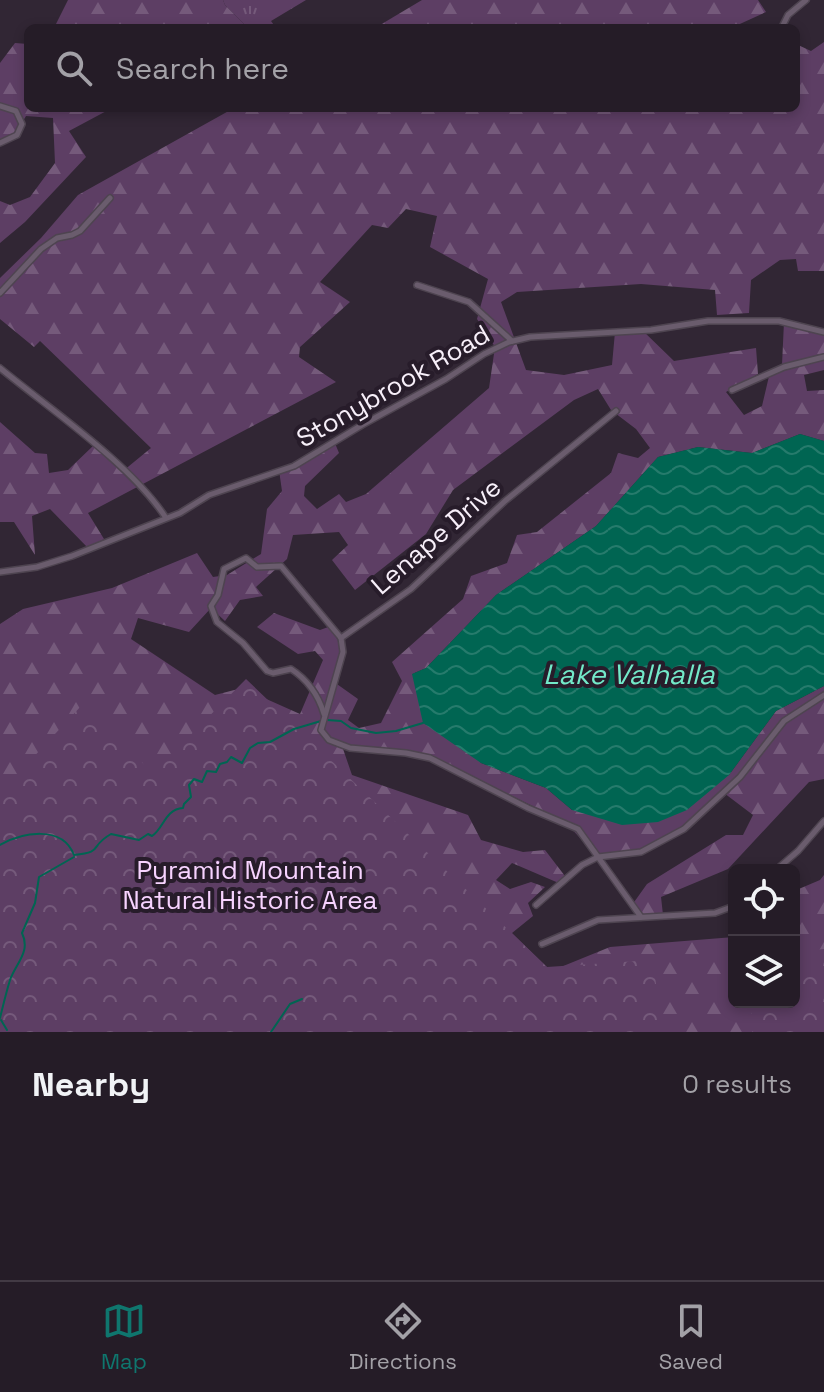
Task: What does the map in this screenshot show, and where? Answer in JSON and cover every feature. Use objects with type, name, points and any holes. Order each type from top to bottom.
[{"type":"street","points":[[784,24],[788,15],[806,0]]},
{"type":"street","points":[[0,106],[16,111],[22,124],[17,135],[0,143]]},
{"type":"street","points":[[0,293],[41,249],[57,238],[80,231],[110,198]]},
{"type":"street","points":[[417,285],[469,302],[512,341]]},
{"type":"street","name":"Stonybrook Road","points":[[0,572],[32,568],[72,556],[186,510],[209,495],[294,466],[446,379],[492,349],[512,341],[530,337],[651,330],[721,320],[779,321],[824,332]]},
{"type":"street","points":[[732,390],[784,367],[824,357]]},
{"type":"street","points":[[0,368],[104,452],[159,506],[166,518]]},
{"type":"street","name":"Lenape Drive","points":[[341,638],[411,589],[505,501],[616,411]]},
{"type":"street","points":[[324,715],[310,684],[300,674],[291,669],[273,673],[267,671],[243,643],[217,622],[211,606],[218,595],[224,569],[246,558],[257,567],[281,566],[341,638],[343,652],[321,730],[329,740],[350,748],[406,753],[439,762],[528,808],[578,829],[641,917]]},
{"type":"street","points":[[536,905],[582,865],[598,857],[641,852],[684,829],[740,777],[784,721],[824,695]]},
{"type":"street","points":[[783,864],[824,821]]},
{"type":"street","points":[[542,944],[598,920],[715,913],[728,908]]},
{"type":"green space","points":[[68,0],[223,0],[244,24],[56,24]]},
{"type":"green space","points":[[223,0],[306,0],[271,21],[273,24],[244,24]]},
{"type":"green space","points":[[422,0],[758,0],[766,12],[740,24],[382,24]]},
{"type":"green space","points":[[824,42],[824,271],[798,271],[796,259],[780,260],[751,280],[749,313],[717,315],[715,290],[641,284],[517,292],[501,302],[526,370],[564,375],[612,365],[615,332],[642,330],[674,361],[756,348],[758,374],[726,392],[744,415],[762,406],[770,372],[782,365],[784,322],[824,334],[824,370],[804,375],[807,391],[824,390],[824,441],[800,434],[752,453],[698,447],[658,457],[596,526],[496,595],[426,668],[412,674],[481,763],[546,788],[572,810],[729,775],[776,711],[824,686],[824,779],[809,782],[733,864],[728,864],[728,869],[661,897],[663,915],[638,916],[632,905],[647,884],[726,835],[743,835],[753,815],[724,793],[693,820],[631,856],[598,857],[565,822],[428,755],[342,746],[352,775],[468,815],[481,840],[523,852],[545,850],[568,880],[561,884],[512,863],[496,880],[510,889],[531,882],[545,887],[528,903],[533,916],[512,933],[551,971],[610,947],[728,937],[728,1008],[800,1008],[800,888],[820,880],[824,875],[824,1032],[0,1032],[0,624],[23,609],[112,588],[197,553],[213,577],[227,575],[261,554],[267,509],[282,491],[279,470],[334,441],[339,453],[305,486],[304,496],[317,509],[339,494],[346,502],[366,494],[489,388],[495,347],[477,319],[488,279],[430,247],[437,216],[406,209],[388,228],[372,225],[320,282],[350,302],[300,347],[299,357],[336,382],[88,513],[104,539],[88,548],[50,509],[32,516],[35,555],[14,522],[0,522],[0,422],[35,453],[47,454],[49,473],[68,470],[94,445],[123,471],[151,448],[40,341],[34,347],[0,319],[0,278],[41,238],[78,195],[227,112],[800,112],[800,46],[811,51]],"holes":[[[598,389],[611,410],[636,429],[650,448],[638,458],[618,453],[611,473],[537,532],[517,535],[507,563],[471,576],[463,599],[392,662],[402,681],[381,723],[359,728],[348,720],[358,699],[334,682],[344,644],[331,626],[320,630],[274,613],[257,627],[298,654],[315,651],[323,660],[300,714],[242,688],[215,695],[131,639],[138,618],[189,632],[211,608],[225,621],[240,600],[263,596],[256,587],[287,559],[293,535],[339,532],[348,545],[332,560],[355,590],[426,534],[453,490],[574,400]]]},
{"type":"green space","points":[[15,43],[24,44],[24,112],[105,112],[69,131],[86,157],[25,222],[0,243],[0,201],[10,205],[30,197],[55,163],[53,118],[26,116],[15,135],[0,142],[0,63]]},
{"type":"green space","name":"Pyramid Mountain Natural Historic Area","points":[[246,679],[547,967],[653,960],[662,1032],[0,1032],[0,783],[14,778],[82,705],[153,773]]},
{"type":"green space","points":[[824,949],[824,1032],[752,1032],[751,1008],[800,1008],[800,951]]},
{"type":"water","name":"Lake Valhalla","points":[[800,434],[824,441],[824,686],[776,711],[729,775],[687,810],[658,822],[622,825],[572,810],[546,788],[481,763],[423,723],[412,674],[426,668],[496,595],[596,526],[658,457],[698,447],[752,453]]},
{"type":"waterway","points":[[327,720],[341,721],[351,728],[376,733],[423,723]]},
{"type":"waterway","points":[[0,845],[29,835],[51,835],[68,845],[74,855],[93,850],[111,834],[139,840],[148,834],[152,836],[168,815],[183,808],[191,797],[189,785],[194,779],[202,782],[207,771],[216,772],[220,764],[231,757],[242,763],[250,748],[258,743],[270,742],[294,729],[321,721]]},
{"type":"waterway","points":[[0,1018],[10,980],[24,952],[22,933],[35,903],[39,877],[74,857]]},
{"type":"waterway","points":[[271,1032],[290,1004],[302,999]]},
{"type":"waterway","points":[[1,1020],[7,1030]]}]
